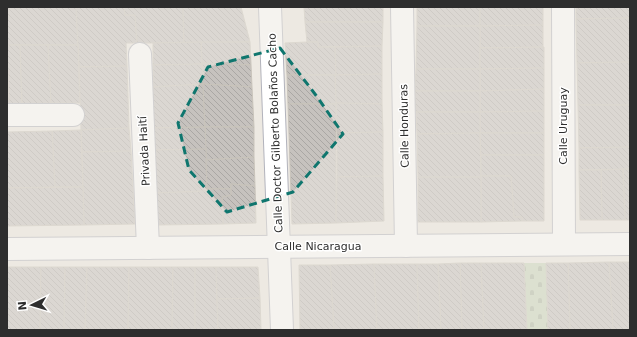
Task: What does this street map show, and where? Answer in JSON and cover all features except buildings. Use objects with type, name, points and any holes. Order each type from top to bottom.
[{"type":"street","name":"Calle Doctor Gilberto Bolaños Cacho","points":[[270,7],[282,330]]},
{"type":"street","name":"Calle Honduras","points":[[402,7],[406,246]]},
{"type":"street","name":"Calle Uruguay","points":[[563,7],[564,244]]},
{"type":"street","name":"Privada Haití","points":[[140,54],[148,248]]},
{"type":"street","points":[[7,115],[73,115]]},
{"type":"street","name":"Calle Nicaragua","points":[[7,249],[630,244]]},
{"type":"highlighted area","points":[[280,48],[343,134],[293,192],[227,212],[189,170],[178,123],[208,67]]},
{"type":"green space","points":[[524,263],[546,263],[548,330],[527,330]]}]
